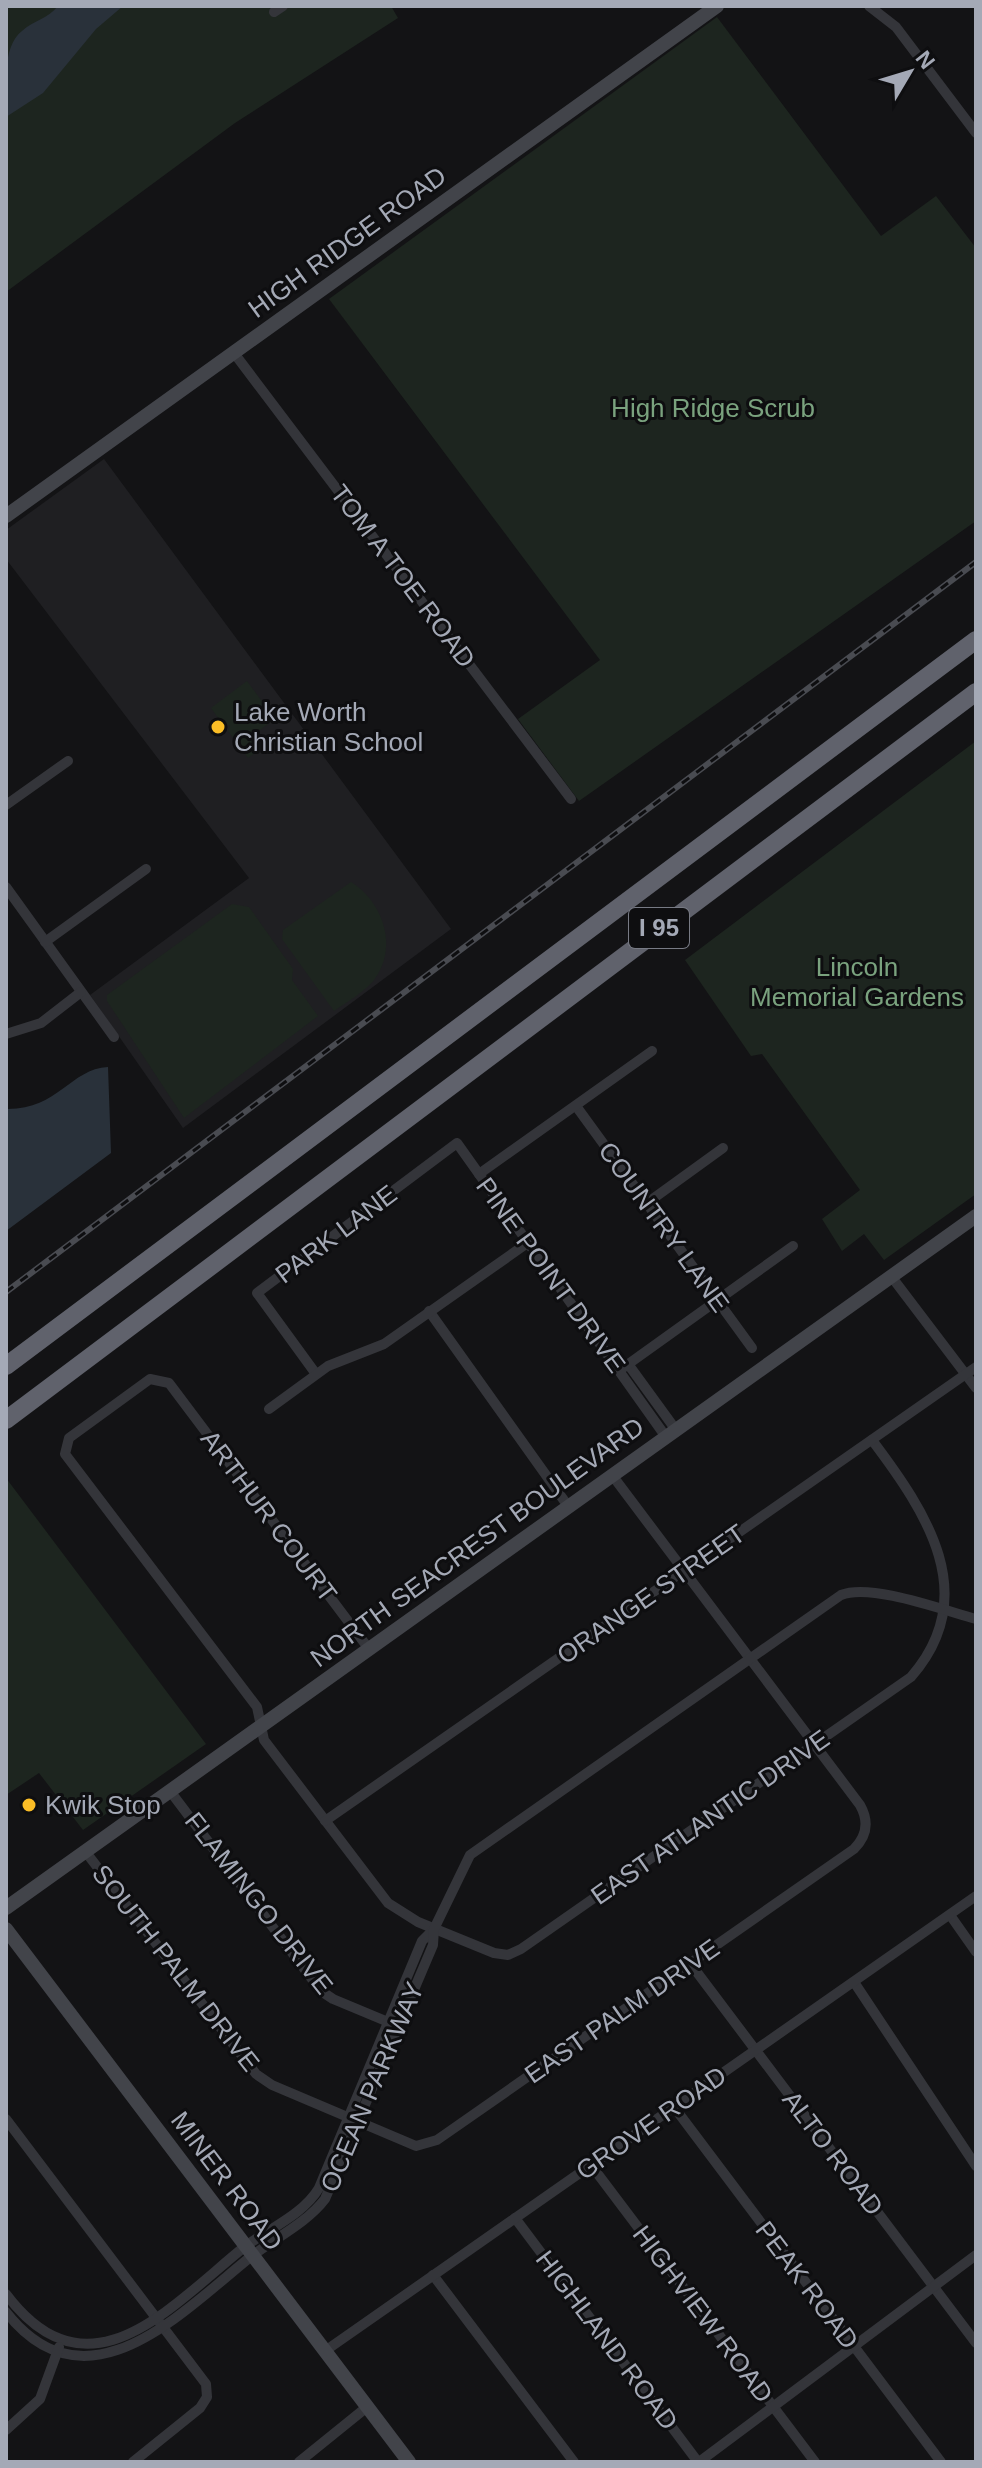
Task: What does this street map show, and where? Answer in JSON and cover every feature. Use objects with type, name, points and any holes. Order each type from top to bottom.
[{"type":"highway","name":"I 95","points":[[6,1366],[976,640]]},
{"type":"highway","name":"I 95","points":[[6,1420],[976,692]]},
{"type":"street","name":"HIGH RIDGE ROAD","points":[[6,516],[717,6]]},
{"type":"street","points":[[869,6],[896,27],[976,133]]},
{"type":"street","name":"TOM A TOE ROAD","points":[[234,353],[571,799]]},
{"type":"street","points":[[6,805],[68,761]]},
{"type":"street","points":[[45,942],[146,869]]},
{"type":"street","points":[[6,887],[114,1037]]},
{"type":"street","points":[[7,912],[18,904]]},
{"type":"street","points":[[6,1034],[41,1023],[81,992]]},
{"type":"street","points":[[479,1174],[652,1051]]},
{"type":"street","name":"COUNTRY LANE","points":[[576,1106],[752,1348]]},
{"type":"street","name":"PINE POINT DRIVE","points":[[457,1143],[526,1244],[624,1367],[671,1433]]},
{"type":"street","name":"PARK LANE","points":[[316,1374],[257,1293],[457,1143]]},
{"type":"street","points":[[647,1203],[723,1148]]},
{"type":"street","name":"NORTH SEACREST BOULEVARD","points":[[6,1908],[976,1216]]},
{"type":"street","points":[[269,1409],[316,1374],[384,1344],[526,1244]]},
{"type":"street","points":[[624,1367],[793,1246]]},
{"type":"street","points":[[891,1276],[976,1388]]},
{"type":"street","points":[[429,1311],[568,1506]]},
{"type":"street","name":"ORANGE STREET","points":[[325,1821],[976,1367]]},
{"type":"street","name":"ARTHUR COURT","points":[[262,1726],[257,1707],[65,1454],[69,1438],[150,1379],[169,1383],[369,1649]]},
{"type":"street","points":[[872,1440],[938,1528],[952,1555]]},
{"type":"street","points":[[612,1475],[814,1744]]},
{"type":"street","points":[[954,1613],[956,1577]]},
{"type":"street","name":"OCEAN PARKWAY","points":[[6,2312],[23,2331],[60,2345],[104,2355],[133,2346],[250,2251],[321,2204],[352,2120],[394,2024],[422,1941],[434,1929],[470,1855],[831,1601],[849,1592],[875,1594],[976,1619]]},
{"type":"street","name":"EAST ATLANTIC DRIVE","points":[[434,1929],[494,1953],[515,1953],[922,1668],[942,1644],[954,1613]]},
{"type":"street","points":[[262,1726],[264,1740],[388,1903],[434,1929]]},
{"type":"street","name":"EAST PALM DRIVE","points":[[352,2120],[410,2144],[430,2144],[854,1849],[863,1838],[866,1824],[860,1805],[814,1744]]},
{"type":"street","name":"FLAMINGO DRIVE","points":[[170,1791],[321,1991],[394,2024]]},
{"type":"street","name":"SOUTH PALM DRIVE","points":[[85,1851],[256,2074],[272,2085],[352,2120]]},
{"type":"street","name":"GROVE ROAD","points":[[325,2351],[976,1896]]},
{"type":"street","points":[[950,1915],[976,1952]]},
{"type":"street","name":"MINER ROAD","points":[[6,1929],[409,2462]]},
{"type":"street","name":"ALTO ROAD","points":[[690,1963],[976,2343]]},
{"type":"street","points":[[854,1982],[976,2166]]},
{"type":"street","name":"PEAK ROAD","points":[[674,2107],[941,2462]]},
{"type":"street","points":[[6,2119],[206,2384],[207,2397],[200,2408],[133,2462]]},
{"type":"street","name":"HIGHVIEW ROAD","points":[[591,2165],[815,2462]]},
{"type":"street","name":"HIGHLAND ROAD","points":[[515,2218],[698,2462]]},
{"type":"street","points":[[698,2462],[976,2255]]},
{"type":"street","points":[[433,2275],[574,2462]]},
{"type":"street","name":"OCEAN PARKWAY","points":[[6,2294],[30,2322],[60,2345]]},
{"type":"street","points":[[6,2430],[35,2407],[60,2345]]},
{"type":"street","points":[[299,2462],[367,2407]]},
{"type":"shaded area","points":[[58,6],[123,6],[96,29],[43,93],[6,117],[6,71],[15,38]]},
{"type":"shaded area","name":"Lake Worth Christian School","points":[[104,459],[451,929],[183,1128],[90,995],[249,878],[6,559],[6,530]]},
{"type":"shaded area","points":[[108,1067],[111,1153],[6,1231],[6,1109],[39,1103],[83,1075]]},
{"type":"green space","points":[[6,6],[391,6],[398,18],[235,123],[6,292]]},
{"type":"green space","name":"High Ridge Scrub","points":[[717,17],[881,236],[936,196],[976,248],[976,521],[579,801],[518,719],[600,660],[329,299]]},
{"type":"green space","points":[[247,681],[275,719],[253,735],[262,748],[248,758],[228,731],[230,726],[221,722],[211,708]]},
{"type":"green space","name":"Lincoln Memorial Gardens","points":[[976,741],[976,1194],[884,1260],[864,1234],[842,1251],[822,1219],[860,1190],[762,1054],[751,1056],[685,960]]},
{"type":"green space","points":[[351,882],[372,901],[379,913],[384,926],[385,954],[374,980],[334,1011],[282,939],[283,930]]},
{"type":"green space","points":[[232,904],[249,907],[293,969],[292,980],[318,1016],[184,1118],[107,1001],[107,995]]},
{"type":"green space","points":[[6,1478],[206,1744],[83,1830],[39,1773],[6,1795]]},
{"type":"railway","points":[[6,1292],[976,562]]},
{"type":"place","name":"Lake Worth Christian School","points":[[218,727]]},
{"type":"place","name":"Kwik Stop","points":[[29,1805]]}]
